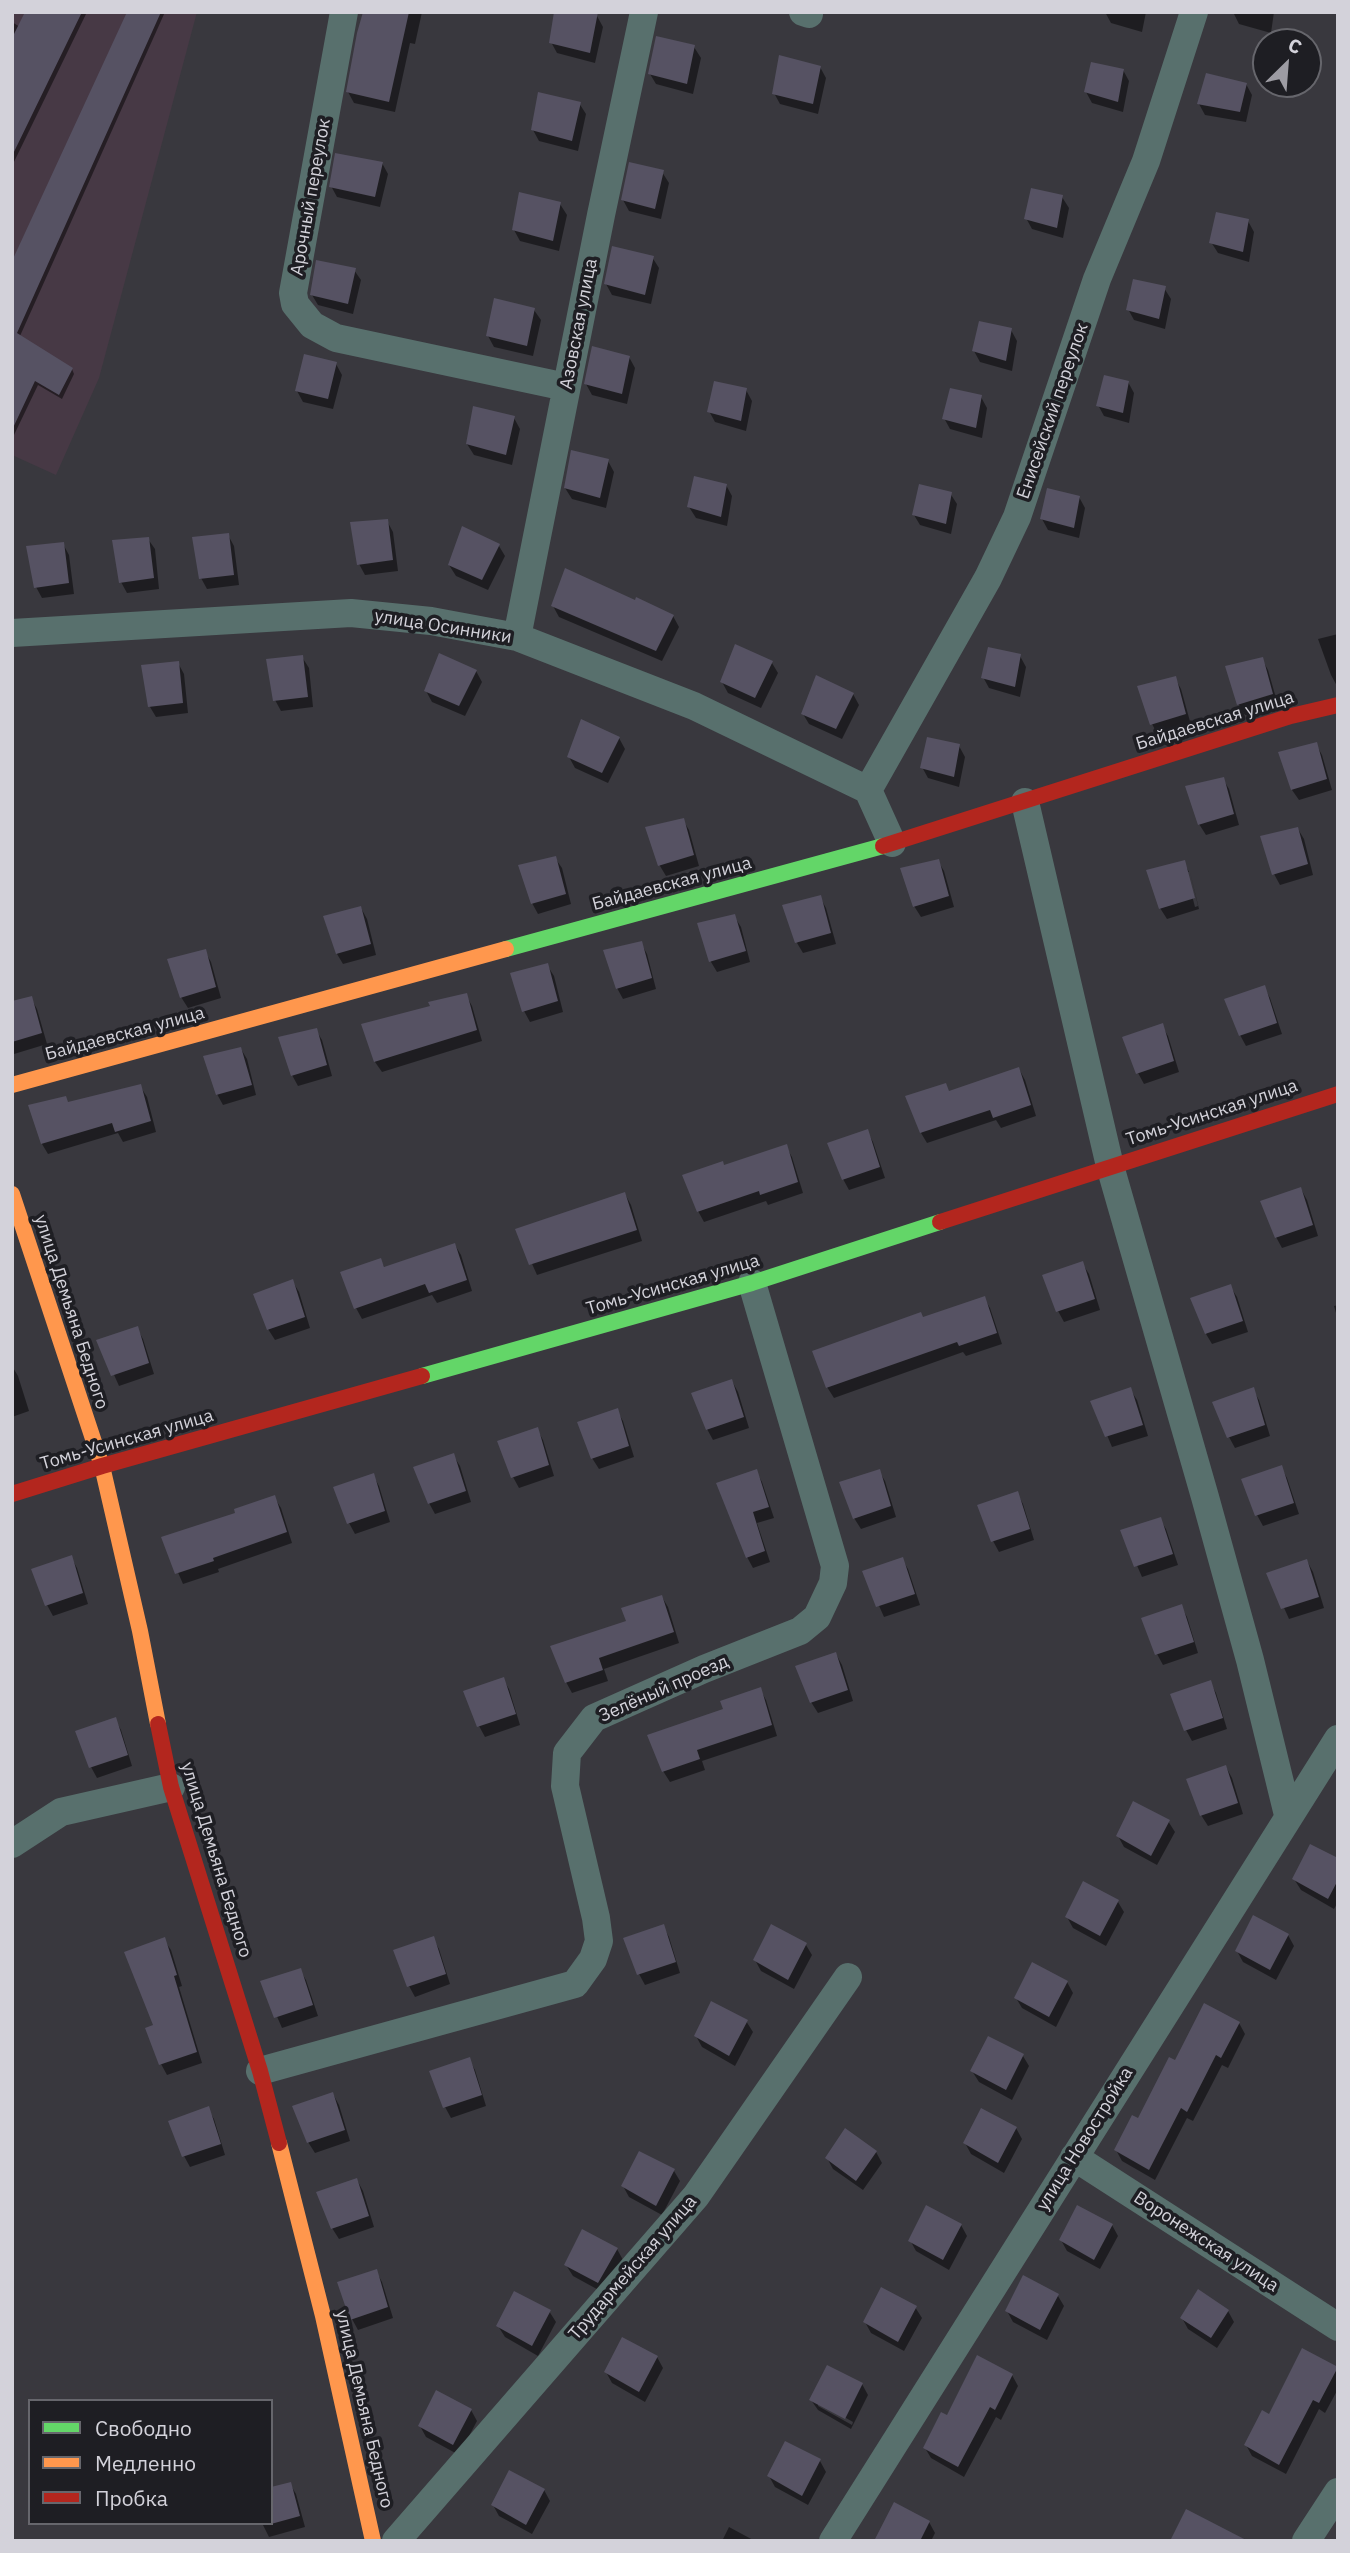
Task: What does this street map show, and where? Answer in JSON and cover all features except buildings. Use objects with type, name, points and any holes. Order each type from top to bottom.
[{"type":"street","name":"Арочный переулок","points":[[344,12],[293,293],[295,304],[312,325],[336,338],[566,387]]},
{"type":"street","name":"Азовская улица","points":[[517,637],[644,12]]},
{"type":"street","name":"Енисейский переулок","points":[[868,790],[983,588],[1017,517],[1097,279],[1146,161],[1194,12]]},
{"type":"street","name":"улица Осинники","points":[[12,633],[351,613],[431,621],[517,637],[694,706],[868,790]]},
{"type":"street","name":"Байдаевская улица","points":[[12,1085],[892,843],[1291,716],[1338,705]]},
{"type":"street","points":[[868,790],[892,843]]},
{"type":"street","points":[[1025,802],[1110,1166],[1209,1510],[1288,1815]]},
{"type":"street","name":"Томь-Усинская улица","points":[[12,1494],[102,1466],[752,1283],[1338,1094]]},
{"type":"street","name":"улица Демьяна Бедного","points":[[12,1194],[102,1466],[141,1631],[171,1787],[260,2071],[323,2316],[373,2541]]},
{"type":"street","name":"Зелёный проезд","points":[[260,2071],[575,1984],[593,1959],[599,1941],[565,1786],[568,1753],[594,1718],[704,1669],[800,1631],[817,1617],[833,1583],[835,1566],[752,1283]]},
{"type":"street","name":"улица Новостройка","points":[[833,2541],[1338,1739]]},
{"type":"street","points":[[12,1844],[61,1812],[171,1787]]},
{"type":"street","name":"Трудармейская улица","points":[[396,2541],[696,2196],[848,1977]]},
{"type":"street","name":"Воронежская улица","points":[[1074,2157],[1338,2327]]},
{"type":"street","points":[[1319,2531],[1338,2492]]},
{"type":"shaded area","points":[[12,12],[197,12],[99,378],[56,475],[12,455]]},
{"type":"traffic: fast","points":[[506,949],[883,846]]},
{"type":"traffic: fast","points":[[422,1376],[752,1283],[940,1222]]},
{"type":"traffic: slow","points":[[12,1085],[506,949]]},
{"type":"traffic: slow","points":[[12,1194],[102,1466],[140,1631],[158,1724]]},
{"type":"traffic: slow","points":[[279,2143],[323,2316],[373,2541]]},
{"type":"traffic: jam","points":[[883,846],[1291,716],[1338,705]]},
{"type":"traffic: jam","points":[[940,1222],[1338,1094]]},
{"type":"traffic: jam","points":[[12,1494],[422,1376]]},
{"type":"traffic: jam","points":[[158,1724],[171,1787],[260,2071],[279,2143]]}]
